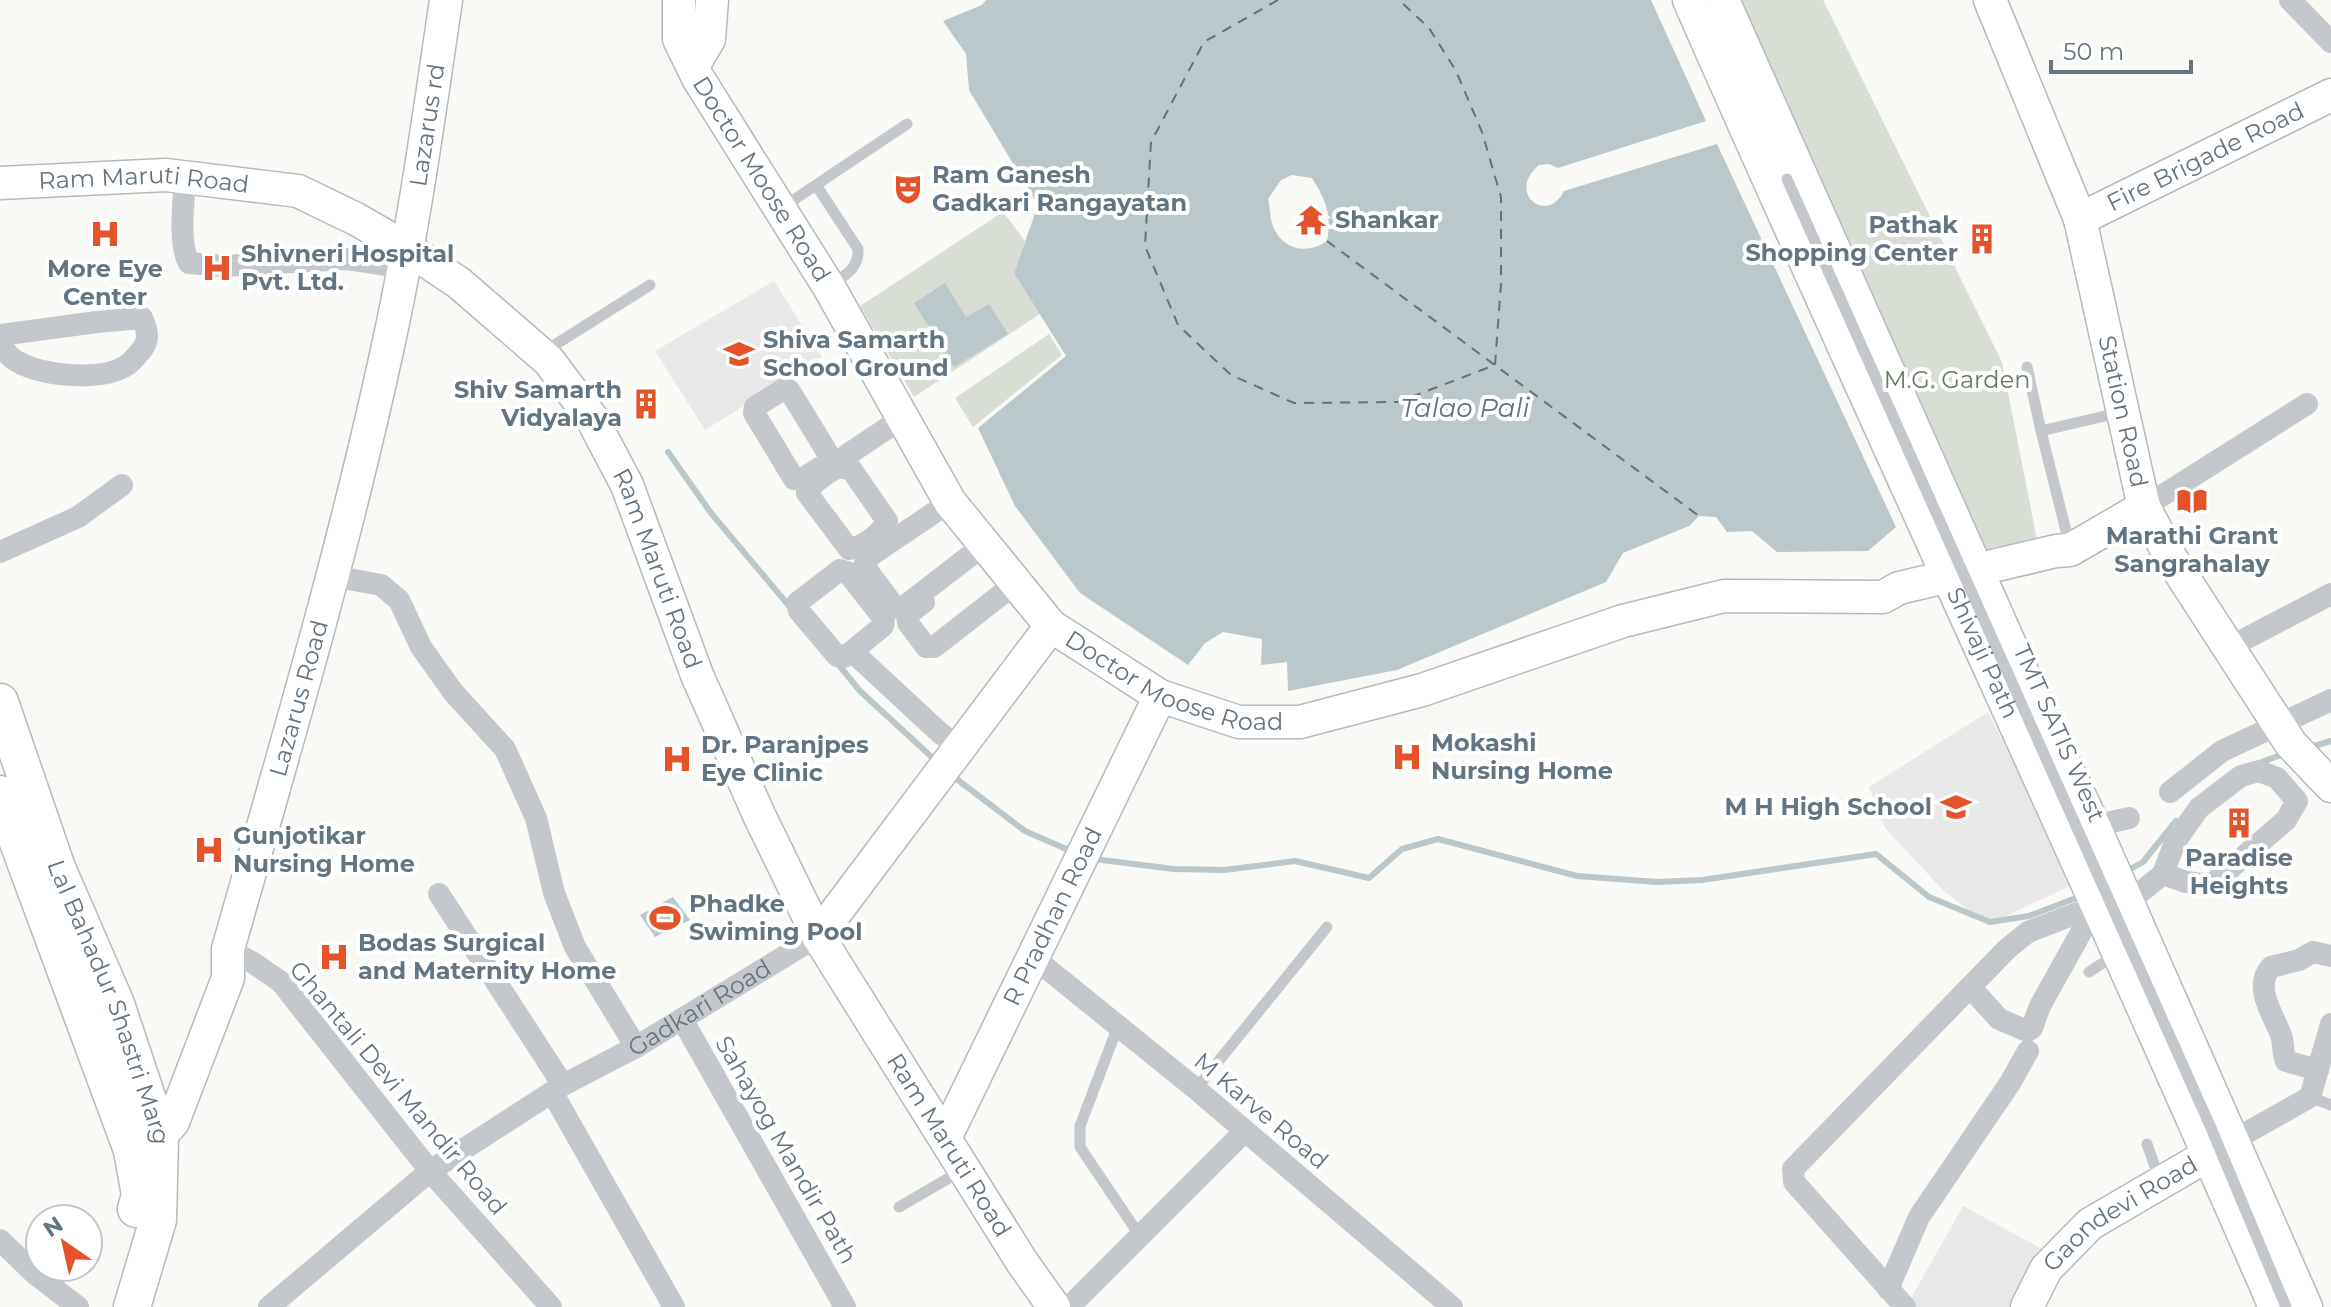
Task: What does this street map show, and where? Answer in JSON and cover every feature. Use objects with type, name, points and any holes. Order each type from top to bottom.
[{"type":"main road","name":"Lazarus rd","points":[[406,259],[446,0]]},
{"type":"main road","name":"Doctor Moose Road","points":[[679,0],[679,39],[710,99],[829,287],[950,502],[1051,626],[1160,696],[1239,722],[1300,722],[1422,690],[1623,621],[1724,596],[1883,597],[1899,605],[1968,586],[2056,551],[2070,550],[2144,507]]},
{"type":"main road","points":[[693,66],[709,39],[712,0]]},
{"type":"main road","name":"Station Road","points":[[1990,0],[2080,219],[2144,507],[2172,560],[2277,724],[2291,744],[2331,786]]},
{"type":"main road","name":"Shivaji Path","points":[[1705,2],[2220,1147],[2275,1307]]},
{"type":"main road","name":"Fire Brigade Road","points":[[2080,219],[2331,95]]},
{"type":"main road","name":"Ram Maruti Road","points":[[0,183],[166,175],[298,191],[356,219],[406,259],[459,283],[549,361],[591,417],[627,485],[697,675],[759,815],[818,936],[946,1136],[1022,1262],[1054,1307]]},
{"type":"main road","name":"Lazarus Road","points":[[142,1132],[173,1122],[228,978],[228,949],[313,651],[388,349],[406,259]]},
{"type":"main road","name":"Shivaji Path","points":[[1968,586],[2094,826],[2119,953],[2306,1307]]},
{"type":"main road","name":"Gadkari Road","points":[[818,936],[1051,626]]},
{"type":"main road","name":"R Pradhan Road","points":[[946,1136],[1160,696]]},
{"type":"main road","name":"Lal Bahadur Shastri Marg","points":[[0,702],[57,868],[116,1004],[158,1220],[132,1307]]},
{"type":"main road","points":[[0,740],[82,966],[81,1018]]},
{"type":"main road","name":"Lal Bahadur Shastri Marg","points":[[0,794],[81,1018],[142,1132],[140,1195],[109,1307]]},
{"type":"main road","points":[[82,966],[116,1004]]},
{"type":"main road","name":"Gaondevi Road","points":[[2027,1307],[2046,1269],[2090,1224],[2220,1147]]},
{"type":"street","points":[[2290,0],[2331,42]]},
{"type":"street","points":[[185,178],[184,255],[189,263],[224,266],[406,259]]},
{"type":"street","points":[[0,335],[142,318],[148,330],[146,345],[128,365],[105,374],[75,375],[43,370],[17,362],[0,345]]},
{"type":"street","points":[[2144,507],[2307,404]]},
{"type":"street","points":[[813,407],[838,457],[898,413]]},
{"type":"street","points":[[0,552],[78,517],[122,485]]},
{"type":"street","points":[[950,502],[867,558],[864,566],[894,606],[901,609],[987,548]]},
{"type":"street","points":[[987,548],[907,615],[908,623],[926,647],[934,647],[1016,583]]},
{"type":"street","points":[[332,576],[381,585],[399,600],[429,658],[453,692],[505,749],[536,818],[554,893],[575,947],[636,1047]]},
{"type":"street","points":[[2228,648],[2331,594]]},
{"type":"street","points":[[898,621],[855,654],[940,733],[960,747]]},
{"type":"street","points":[[2170,792],[2222,751],[2331,700]]},
{"type":"street","points":[[1905,1307],[1794,1182],[1793,1169],[2007,949],[2028,932],[2108,895],[2163,874],[2186,882],[2211,885],[2286,820],[2297,801],[2277,778],[2259,771],[2241,776],[2199,808],[2175,842],[2163,874]]},
{"type":"street","points":[[2094,826],[2129,818]]},
{"type":"street","points":[[439,894],[558,1089],[674,1307]]},
{"type":"street","points":[[1970,987],[1999,1019],[2027,1031],[2032,1028],[2040,1006],[2084,927],[2108,895]]},
{"type":"street","name":"Gadkari Road","points":[[269,1307],[430,1171],[558,1089],[636,1047],[818,936]]},
{"type":"street","points":[[2007,949],[2017,958],[2031,942]]},
{"type":"street","name":"Ghantali Devi Mandir Road","points":[[228,949],[281,982],[430,1171],[551,1307]]},
{"type":"street","points":[[2318,1070],[2286,1061],[2282,1038],[2268,1008],[2263,983],[2271,967],[2299,960],[2313,952],[2331,956]]},
{"type":"street","name":"M Karve Road","points":[[1034,958],[1196,1089],[1452,1307]]},
{"type":"street","name":"Sahayog Mandir Path","points":[[682,1019],[845,1307]]},
{"type":"street","points":[[2220,1147],[2320,1101],[2318,1070],[2331,1024]]},
{"type":"street","points":[[1888,1289],[1919,1217],[2010,1083],[2028,1051]]},
{"type":"street","points":[[1069,1307],[1245,1131]]},
{"type":"street","points":[[0,1240],[34,1273],[78,1307]]},
{"type":"lane","points":[[779,209],[907,124]]},
{"type":"lane","name":"TMT SATIS West","points":[[1780,165],[2211,1128],[2286,1307]]},
{"type":"lane","points":[[816,185],[858,249],[859,259],[854,269],[829,287]]},
{"type":"lane","points":[[541,354],[650,285]]},
{"type":"lane","points":[[2027,367],[2070,550]]},
{"type":"lane","points":[[2041,431],[2123,412]]},
{"type":"lane","points":[[1196,1089],[1327,927]]},
{"type":"lane","points":[[2089,972],[2119,953]]},
{"type":"lane","points":[[1115,1034],[1080,1126],[1080,1147],[1140,1236]]},
{"type":"lane","points":[[2147,1144],[2160,1182]]},
{"type":"lane","points":[[899,1207],[965,1169]]},
{"type":"shaded area","name":"Shiva Samarth School Ground","points":[[774,281],[822,357],[705,430],[655,351]]},
{"type":"shaded area","name":"M H High School","points":[[1988,712],[2074,884],[1987,925],[1942,889],[1885,828],[1869,787]]},
{"type":"shaded area","points":[[1963,1206],[2046,1251],[2015,1307],[1906,1307]]},
{"type":"green space","name":"M.G. Garden","points":[[1740,0],[1823,0],[2002,362],[2039,550],[1983,561]]},
{"type":"green space","points":[[1003,212],[1025,241],[1014,273],[1040,314],[914,397],[860,306]]},
{"type":"green space","points":[[1049,334],[1062,355],[973,427],[955,398]]},
{"type":"water","name":"Talao Pali","points":[[986,0],[1651,0],[1706,121],[1558,168],[1549,164],[1539,165],[1526,186],[1528,195],[1533,202],[1549,205],[1557,201],[1564,191],[1717,144],[1896,527],[1868,551],[1777,552],[1752,531],[1727,532],[1716,517],[1699,516],[1689,526],[1623,553],[1606,582],[1397,670],[1288,691],[1287,662],[1261,665],[1262,639],[1223,632],[1205,643],[1188,665],[1080,593],[1015,506],[978,428],[1066,356],[1014,273],[1038,205],[969,90],[966,54],[943,21],[982,5]],"holes":[[[1292,175],[1312,178],[1327,208],[1327,241],[1311,248],[1296,248],[1277,234],[1268,199],[1281,180]]]},
{"type":"water","points":[[945,283],[966,317],[989,304],[1008,334],[954,367],[914,303]]},
{"type":"water","name":"Phadke Swiming Pool","points":[[673,897],[690,920],[655,937],[640,915]]},
{"type":"waterway","points":[[668,452],[711,513],[790,607]]},
{"type":"waterway","points":[[838,664],[860,691],[936,761]]},
{"type":"waterway","points":[[2314,746],[2331,741]]},
{"type":"waterway","points":[[2259,763],[2286,753]]},
{"type":"waterway","points":[[950,774],[1025,831],[1073,852]]},
{"type":"waterway","points":[[2125,872],[2143,862],[2176,821]]},
{"type":"waterway","points":[[1094,859],[1174,869],[1224,870],[1295,861],[1369,878],[1402,849],[1438,839],[1577,876],[1657,882],[1702,880],[1876,854],[1929,897],[1990,922],[2029,916],[2081,896]]},
{"type":"ferry route","points":[[1278,0],[1204,42],[1151,142],[1145,246],[1178,325],[1231,375],[1294,403],[1398,402],[1495,365],[1501,284],[1501,197],[1482,132],[1456,71],[1429,28],[1399,0]]},
{"type":"ferry route","points":[[1327,241],[1699,516]]},
{"type":"place","name":"Ram Ganesh Gadkari Rangayatan","points":[[908,189]]},
{"type":"place","name":"Shankar","points":[[1311,220]]},
{"type":"place","name":"More Eye Center","points":[[105,234]]},
{"type":"place","name":"Pathak Shopping Center","points":[[1982,239]]},
{"type":"place","name":"Shivneri Hospital Pvt. Ltd.","points":[[217,268]]},
{"type":"place","name":"Shiva Samarth School Ground","points":[[739,354]]},
{"type":"place","name":"Shiv Samarth Vidyalaya","points":[[646,404]]},
{"type":"place","name":"Marathi Grant Sangrahalay","points":[[2192,501]]},
{"type":"place","name":"Mokashi Nursing Home","points":[[1407,757]]},
{"type":"place","name":"Dr. Paranjpes Eye Clinic","points":[[677,759]]},
{"type":"place","name":"M H High School","points":[[1956,807]]},
{"type":"place","name":"Paradise Heights","points":[[2239,823]]},
{"type":"place","name":"Gunjotikar Nursing Home","points":[[209,850]]},
{"type":"place","name":"Phadke Swiming Pool","points":[[665,918]]},
{"type":"place","name":"Bodas Surgical and Maternity Home","points":[[334,957]]}]
